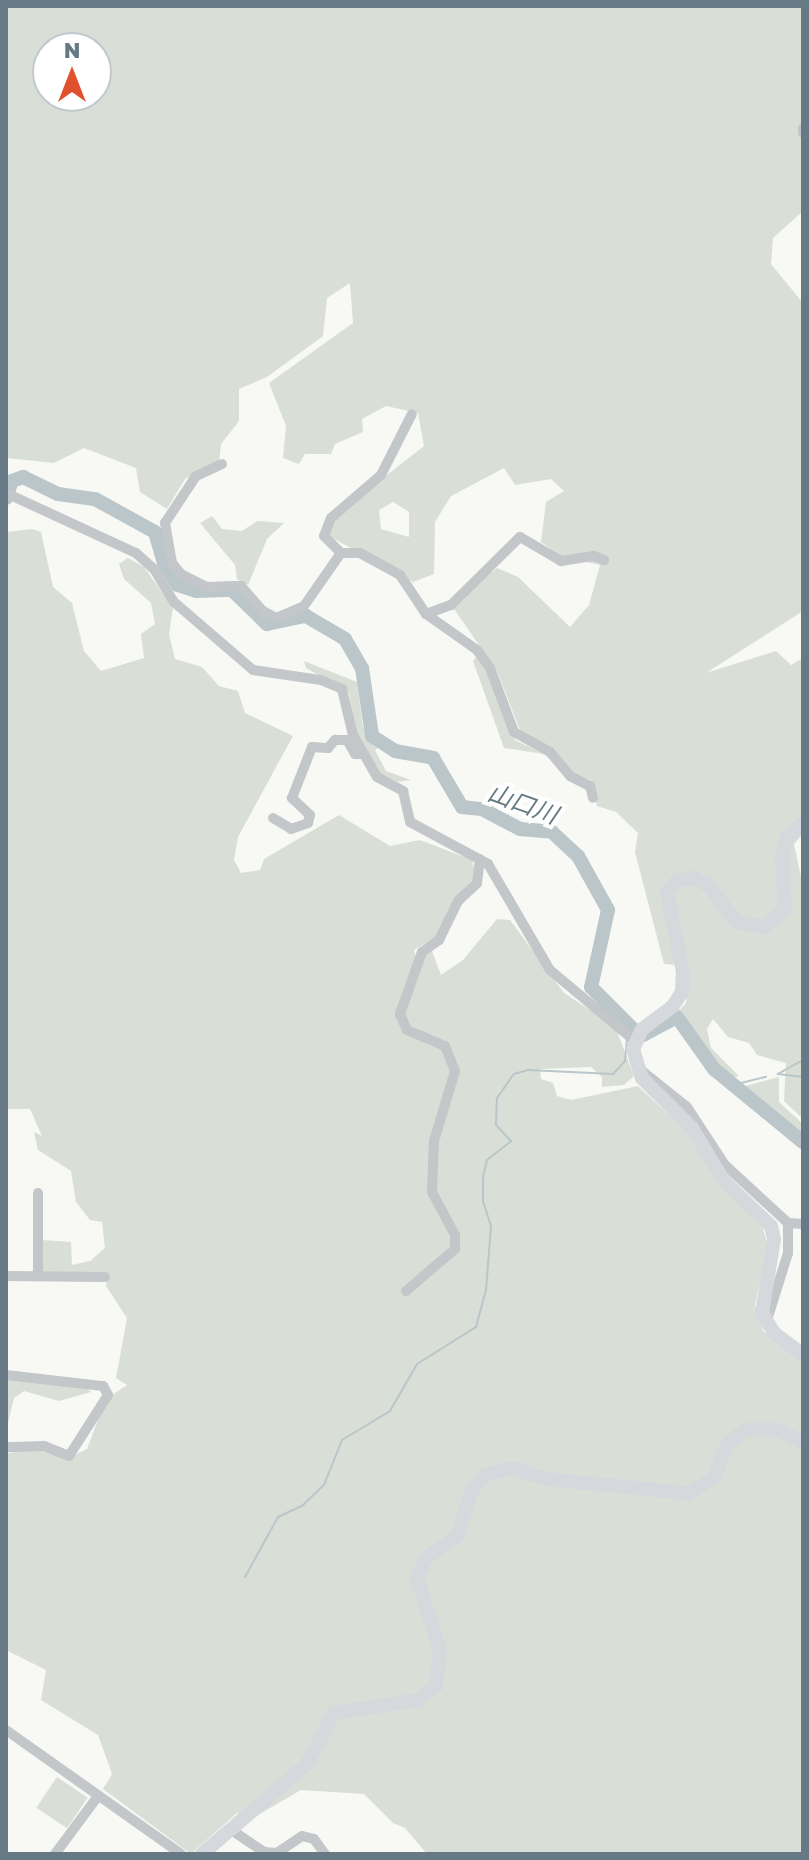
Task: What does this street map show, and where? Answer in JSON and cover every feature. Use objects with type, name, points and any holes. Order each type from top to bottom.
[{"type":"street","points":[[412,414],[381,475],[331,518],[324,536],[341,553],[360,553],[400,575],[426,614],[477,650],[490,668],[521,739],[550,752],[570,776],[590,786],[593,798]]},
{"type":"street","points":[[222,464],[196,476],[165,523],[172,563],[195,584],[241,586],[263,611],[276,618],[304,606],[341,553]]},
{"type":"street","points":[[12,494],[127,547],[154,569],[174,602],[253,670],[321,680],[342,689],[364,754],[377,777],[403,791],[410,822],[480,859],[493,872],[515,917],[550,970],[569,990],[614,1019],[630,1040],[636,1066],[651,1089],[692,1128],[724,1181],[771,1226],[772,1252],[761,1300],[766,1324],[803,1355]]},
{"type":"street","points":[[426,614],[451,605],[520,537],[561,561],[594,556],[604,560]]},
{"type":"street","points":[[154,569],[172,563]]},
{"type":"street","points":[[273,818],[291,829],[308,823],[310,815],[292,798],[312,747],[328,748],[335,740],[347,740],[355,754],[364,754]]},
{"type":"street","points":[[630,1040],[682,992],[683,971],[667,892],[678,880],[693,878],[709,886],[736,922],[764,927],[785,910],[782,860],[787,837],[803,823]]},
{"type":"street","points":[[406,1291],[455,1249],[455,1235],[432,1192],[434,1141],[455,1071],[445,1046],[407,1030],[400,1014],[422,952],[439,940],[458,901],[477,883],[483,869],[480,859]]},
{"type":"street","points":[[636,1066],[687,1107],[725,1165],[788,1223],[803,1224]]},
{"type":"street","points":[[38,1193],[38,1276]]},
{"type":"street","points":[[766,1324],[788,1253],[788,1223]]},
{"type":"street","points":[[6,1276],[105,1277]]},
{"type":"street","points":[[6,1375],[103,1386],[108,1395],[69,1456],[44,1446],[6,1447]]},
{"type":"street","points":[[202,1854],[307,1764],[334,1713],[355,1706],[404,1704],[436,1686],[440,1650],[417,1578],[426,1558],[457,1537],[470,1512],[472,1490],[485,1475],[511,1468],[546,1479],[687,1493],[713,1479],[728,1443],[746,1430],[779,1430],[803,1442]]},
{"type":"street","points":[[6,1730],[181,1854]]},
{"type":"street","points":[[55,1854],[98,1796]]},
{"type":"street","points":[[230,1829],[264,1852],[277,1853],[302,1836],[314,1839],[325,1854]]},
{"type":"shaded area","points":[[6,6],[803,6],[803,211],[773,238],[771,264],[803,303],[803,611],[706,673],[776,651],[791,665],[803,658],[803,834],[794,844],[803,886],[803,1119],[784,1101],[786,1063],[757,1055],[749,1043],[728,1037],[713,1019],[707,1029],[711,1048],[739,1076],[730,1078],[678,1012],[686,1003],[688,985],[676,965],[664,964],[635,852],[638,833],[616,812],[597,806],[591,780],[575,777],[522,735],[497,671],[454,609],[462,594],[497,568],[518,577],[570,627],[589,605],[600,565],[560,556],[541,542],[546,502],[564,491],[551,479],[515,485],[504,468],[451,496],[435,522],[434,574],[413,582],[327,535],[336,515],[424,446],[418,413],[386,406],[362,419],[363,432],[335,444],[331,454],[305,454],[299,464],[283,458],[286,426],[269,383],[353,323],[350,283],[327,298],[323,336],[267,377],[239,389],[239,421],[221,444],[219,462],[185,479],[167,509],[140,492],[136,468],[84,448],[54,463],[6,458]],"holes":[[[393,502],[409,512],[409,537],[381,529],[379,510]]]},
{"type":"shaded area","points":[[212,516],[222,529],[242,531],[257,521],[284,523],[267,539],[248,585],[237,579],[235,565],[200,523]]},
{"type":"shaded area","points":[[32,529],[41,532],[53,587],[72,603],[84,651],[101,671],[144,658],[141,634],[155,624],[151,603],[124,579],[119,564],[128,558],[144,567],[173,608],[169,634],[175,659],[202,667],[219,686],[238,691],[245,713],[293,736],[238,837],[234,860],[241,873],[260,870],[264,859],[339,815],[390,846],[420,840],[472,860],[476,876],[455,899],[441,934],[414,950],[416,958],[432,951],[441,975],[463,960],[497,919],[510,920],[564,993],[615,1026],[634,1076],[624,1085],[602,1087],[602,1077],[591,1067],[540,1069],[541,1079],[553,1083],[557,1096],[571,1100],[638,1086],[687,1132],[761,1222],[768,1246],[755,1305],[763,1331],[803,1362],[803,1854],[427,1854],[405,1828],[393,1823],[364,1794],[301,1790],[251,1819],[237,1813],[191,1854],[103,1789],[112,1774],[98,1735],[41,1700],[46,1670],[6,1650],[6,1454],[39,1446],[66,1459],[87,1449],[106,1399],[127,1385],[116,1378],[127,1318],[106,1286],[107,1274],[42,1273],[42,1240],[71,1242],[72,1265],[90,1261],[105,1248],[102,1222],[90,1220],[76,1202],[71,1171],[38,1150],[34,1132],[42,1136],[30,1109],[6,1109],[6,532]]},
{"type":"shaded area","points":[[477,656],[496,687],[515,740],[544,754],[504,748],[473,661]]},
{"type":"shaded area","points":[[304,661],[357,682],[363,728],[379,747],[375,750],[386,771],[411,780],[398,782],[379,774],[356,731],[349,693],[306,668]]},
{"type":"shaded area","points":[[779,1077],[779,1102],[803,1124],[803,1135],[742,1087]]},
{"type":"shaded area","points":[[6,1378],[86,1387],[91,1392],[59,1401],[24,1391],[14,1398],[6,1431]]},
{"type":"shaded area","points":[[57,1777],[88,1798],[67,1828],[36,1808]]},
{"type":"waterway","name":"山口川","points":[[6,498],[12,481],[23,477],[58,494],[95,499],[155,532],[164,563],[178,585],[196,591],[232,590],[267,624],[306,616],[345,639],[362,668],[372,736],[395,751],[433,758],[462,807],[482,809],[520,829],[552,832],[578,856],[608,910],[591,987],[634,1030]]},
{"type":"waterway","name":"山口川","points":[[643,1035],[677,1017],[714,1069],[803,1142]]},
{"type":"waterway","points":[[245,1577],[278,1517],[302,1506],[324,1485],[342,1440],[390,1411],[417,1364],[476,1327],[486,1290],[491,1226],[483,1202],[483,1177],[487,1160],[511,1141],[496,1125],[497,1098],[514,1074],[528,1070],[613,1074],[625,1061],[627,1040]]},
{"type":"waterway","points":[[803,1060],[778,1074],[803,1077]]},
{"type":"waterway","points":[[733,1085],[766,1077]]}]
